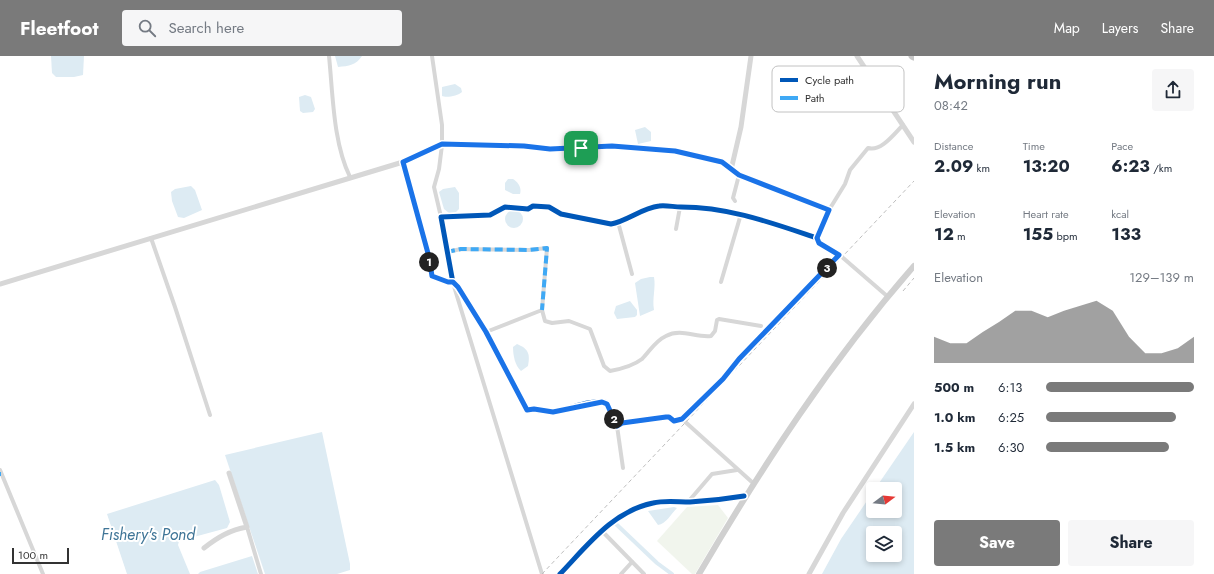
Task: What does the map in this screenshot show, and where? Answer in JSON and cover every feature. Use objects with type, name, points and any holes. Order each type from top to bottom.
[{"type":"main road","points":[[699,574],[744,496],[804,405],[887,296],[914,266]]},
{"type":"street","points":[[329,56],[337,137],[344,166],[350,177]]},
{"type":"street","points":[[432,56],[442,125],[442,144],[439,169],[434,187],[453,282],[542,574]]},
{"type":"street","points":[[731,170],[741,127],[751,56]]},
{"type":"street","points":[[858,56],[865,66]]},
{"type":"street","points":[[895,112],[914,142]]},
{"type":"street","points":[[817,238],[829,210],[845,184],[850,170],[868,148],[873,150],[879,148],[903,125]]},
{"type":"street","points":[[0,284],[403,162],[442,144],[524,146],[550,149],[612,146],[675,151],[722,162],[739,175],[829,210]]},
{"type":"street","points":[[403,162],[429,257],[432,276],[448,282],[453,282],[458,287],[486,332],[527,410],[534,409],[553,412],[594,402],[604,402],[617,426],[623,468]]},
{"type":"street","points":[[735,201],[733,198],[739,175]]},
{"type":"street","points":[[441,217],[483,216],[490,215],[505,207],[528,210],[533,206],[549,207],[561,214],[610,224],[658,206],[723,210],[741,214],[817,238],[819,243],[839,255],[887,296]]},
{"type":"street","points":[[676,229],[680,207]]},
{"type":"street","points":[[722,282],[741,214]]},
{"type":"street","points":[[618,222],[632,274]]},
{"type":"street","points":[[151,238],[210,415]]},
{"type":"street","points":[[447,252],[461,249],[529,250],[547,248],[542,310],[545,321],[552,323],[569,321],[590,329],[604,366],[610,371],[636,363],[655,343],[676,332],[711,336],[715,331],[717,320],[720,319],[762,326]]},
{"type":"street","points":[[617,426],[622,423],[666,417],[669,417],[674,421],[682,419],[723,379],[739,359],[839,255]]},
{"type":"street","points":[[486,332],[542,310]]},
{"type":"street","points":[[809,574],[844,513],[914,404]]},
{"type":"street","points":[[682,419],[753,483]]},
{"type":"street","points":[[688,502],[712,474],[737,470]]},
{"type":"street","points":[[0,473],[43,574]]},
{"type":"street","points":[[229,473],[261,574]]},
{"type":"street","points":[[560,574],[602,531],[622,515],[648,504],[662,502],[688,502],[744,496]]},
{"type":"street","points":[[204,548],[220,536],[236,529],[247,527]]},
{"type":"street","points":[[602,531],[644,574]]},
{"type":"street","points":[[621,574],[632,562]]},
{"type":"shaded area","points":[[718,505],[728,518],[695,574],[692,574],[657,541],[687,507]]},
{"type":"water","points":[[51,56],[84,56],[83,75],[74,77],[56,77],[52,73]]},
{"type":"water","points":[[335,56],[362,56],[352,64],[338,67]]},
{"type":"water","points":[[455,84],[461,88],[462,92],[458,95],[446,97],[442,96],[442,87]]},
{"type":"water","points":[[305,95],[311,97],[315,109],[313,112],[303,113],[300,111],[299,97]]},
{"type":"water","points":[[645,127],[651,132],[651,141],[638,144],[635,130]]},
{"type":"water","points":[[508,179],[513,179],[518,183],[520,187],[520,194],[513,194],[505,190],[505,183]]},
{"type":"water","points":[[191,186],[195,190],[202,210],[184,218],[178,217],[172,201],[171,192],[175,189]]},
{"type":"water","points":[[455,187],[459,193],[459,209],[456,212],[449,213],[444,209],[439,192],[443,189]]},
{"type":"water","points":[[510,210],[518,210],[523,215],[521,226],[518,228],[510,228],[505,223],[505,215]]},
{"type":"water","points":[[654,277],[655,285],[653,301],[654,310],[640,316],[635,283],[641,279]]},
{"type":"water","points":[[630,301],[637,310],[637,315],[635,317],[617,319],[614,313],[616,306]]},
{"type":"water","points":[[517,344],[524,348],[529,355],[528,366],[521,371],[516,363],[513,353],[513,347]]},
{"type":"water","points":[[322,432],[350,570],[337,574],[265,574],[225,455]]},
{"type":"water","points":[[914,432],[914,574],[822,574],[841,539],[866,502],[866,518],[902,518],[902,482],[880,482]]},
{"type":"water","name":"Fishery's Pond","points":[[215,480],[219,485],[230,522],[227,528],[179,541],[178,545],[190,574],[127,574],[107,514]]},
{"type":"water","points":[[674,507],[677,508],[664,523],[658,525],[648,511]]},
{"type":"water","points":[[252,556],[258,574],[198,574],[200,572]]},
{"type":"waterway","points":[[616,524],[657,563],[672,574]]},
{"type":"railway","points":[[542,574],[914,181]]},
{"type":"railway","points":[[903,291],[914,278]]},
{"type":"marked path","points":[[447,252],[461,249],[529,250],[547,248],[542,310]]},
{"type":"cycle path","points":[[817,238],[733,213],[699,208],[667,206],[653,207],[611,224],[561,214],[549,207],[533,206],[528,209],[505,207],[490,215],[441,217],[453,283],[458,287],[486,332],[527,410],[552,411],[586,403],[605,402],[617,426],[622,423],[666,417],[669,417],[675,421],[682,419],[723,379],[739,359],[839,255]]},
{"type":"cycle path","points":[[560,574],[602,531],[625,514],[639,507],[662,502],[697,502],[744,496]]},
{"type":"route","points":[[442,144],[524,146],[550,149],[581,148],[612,146],[675,151],[722,162],[739,175],[829,210],[818,232],[817,238],[819,243],[839,255],[749,348],[723,379],[682,419],[678,421],[674,421],[669,417],[666,417],[622,423],[617,426],[607,404],[604,402],[594,402],[553,412],[534,409],[527,410],[486,332],[458,287],[453,282],[434,278],[432,276],[429,257],[403,162],[442,144]]}]
